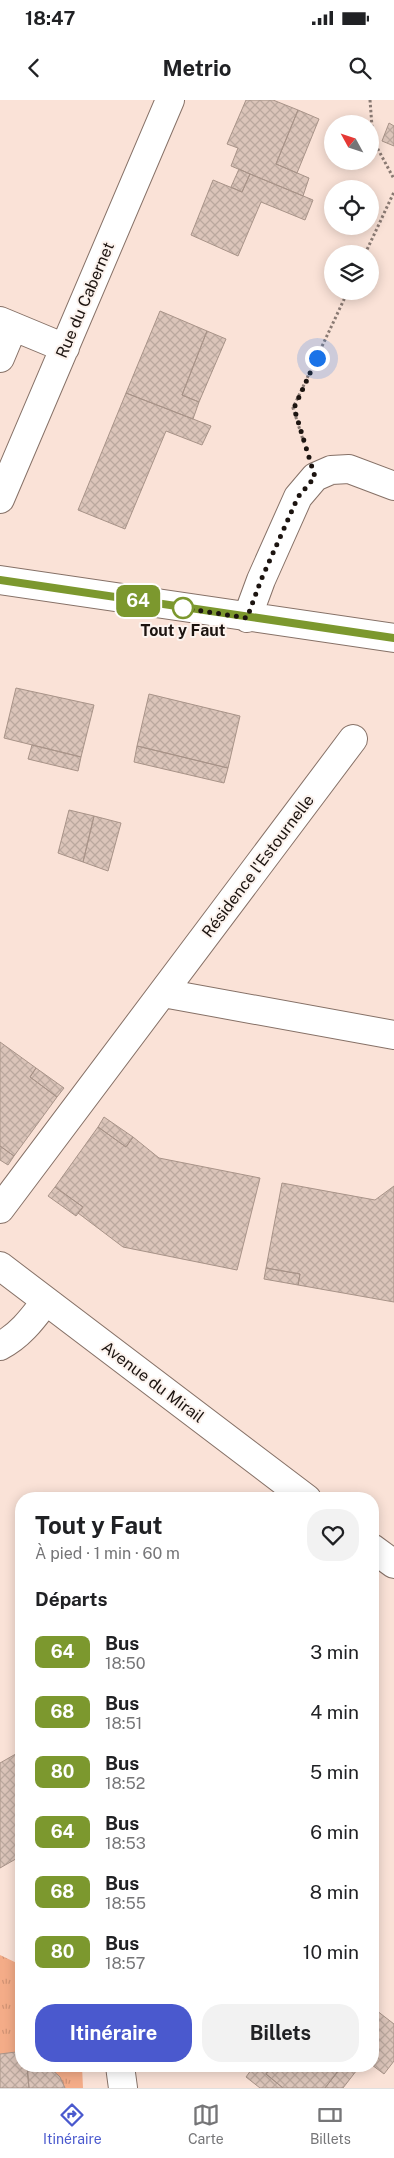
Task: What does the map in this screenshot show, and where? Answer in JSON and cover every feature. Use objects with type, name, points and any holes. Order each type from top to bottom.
[{"type":"street","name":"Rue du Cabernet","points":[[0,499],[170,100]]},
{"type":"street","points":[[0,358],[7,324],[64,348]]},
{"type":"street","points":[[247,618],[261,580],[298,497],[315,477],[331,470],[349,469],[394,486]]},
{"type":"street","points":[[0,580],[247,618],[394,638]]},
{"type":"street","name":"Résidence l'Estournelle","points":[[0,1209],[354,739]]},
{"type":"street","points":[[163,993],[394,1035]]},
{"type":"street","name":"Avenue du Mirail","points":[[0,1266],[298,1492]]},
{"type":"street","points":[[0,1346],[8,1342],[27,1325],[46,1301]]},
{"type":"street","points":[[379,1553],[394,1564]]},
{"type":"street","points":[[121,2072],[122,2088]]},
{"type":"path","points":[[370,100],[373,140],[394,179]]},
{"type":"path","points":[[369,245],[394,192]]},
{"type":"path","points":[[315,477],[294,408],[344,300]]},
{"type":"green space","points":[[0,1955],[15,1962],[15,2072],[82,2072],[83,2088],[0,2088]]},
{"type":"building","points":[[246,100],[273,100],[298,110],[276,164],[309,178],[303,196],[231,166],[238,148],[227,144]]},
{"type":"building","points":[[298,110],[319,119],[297,173],[276,164]]},
{"type":"building","points":[[389,123],[394,126],[394,146],[382,141]]},
{"type":"building","points":[[239,169],[250,174],[242,192],[231,187]]},
{"type":"building","points":[[250,174],[313,200],[305,220],[261,202],[238,256],[191,235],[213,180],[242,192]]},
{"type":"building","points":[[160,311],[207,331],[182,395],[199,402],[193,419],[126,393]]},
{"type":"building","points":[[207,331],[226,339],[199,402],[182,395]]},
{"type":"building","points":[[126,393],[211,426],[202,445],[166,431],[125,529],[78,510]]},
{"type":"building","points":[[16,688],[94,705],[81,757],[4,738]]},
{"type":"building","points":[[149,694],[240,716],[228,768],[137,746]]},
{"type":"building","points":[[32,745],[81,757],[78,771],[28,759]]},
{"type":"building","points":[[137,746],[228,768],[224,783],[134,762]]},
{"type":"building","points":[[69,810],[94,816],[83,862],[58,853]]},
{"type":"building","points":[[94,816],[121,823],[108,871],[83,862]]},
{"type":"building","points":[[0,1042],[36,1068],[30,1077],[57,1097],[14,1156],[0,1146]]},
{"type":"building","points":[[36,1068],[64,1088],[57,1097],[30,1077]]},
{"type":"building","points":[[104,1117],[133,1137],[126,1147],[98,1127]]},
{"type":"building","points":[[98,1127],[126,1147],[133,1137],[159,1158],[260,1178],[237,1270],[123,1247],[78,1213],[83,1207],[55,1187]]},
{"type":"building","points":[[0,1146],[14,1156],[8,1165],[0,1160]]},
{"type":"building","points":[[282,1183],[375,1200],[394,1186],[394,1302],[298,1285],[300,1274],[266,1268]]},
{"type":"building","points":[[55,1187],[83,1207],[76,1216],[48,1196]]},
{"type":"building","points":[[266,1268],[300,1274],[298,1285],[264,1279]]},
{"type":"building","points":[[15,1754],[15,1859],[0,1868],[0,1763]]},
{"type":"building","points":[[379,2012],[394,2024],[394,2061],[384,2074],[379,2070]]},
{"type":"building","points":[[15,2052],[15,2072],[28,2072],[29,2088],[0,2088],[0,2054]]},
{"type":"building","points":[[28,2072],[55,2072],[60,2077],[65,2088],[29,2088]]},
{"type":"building","points":[[250,2072],[268,2072],[266,2074],[283,2088],[260,2088],[246,2077]]},
{"type":"building","points":[[268,2072],[337,2072],[325,2088],[283,2088],[266,2074]]},
{"type":"building","points":[[337,2072],[355,2072],[343,2088],[325,2088]]},
{"type":"bus line","name":"64","points":[[0,580],[369,636],[394,638]]},
{"type":"place","name":"Tout y Faut","points":[[183,608]]},
{"type":"route","points":[[183,608],[247,618],[261,580],[298,497],[315,477],[294,408],[317,358]]}]
